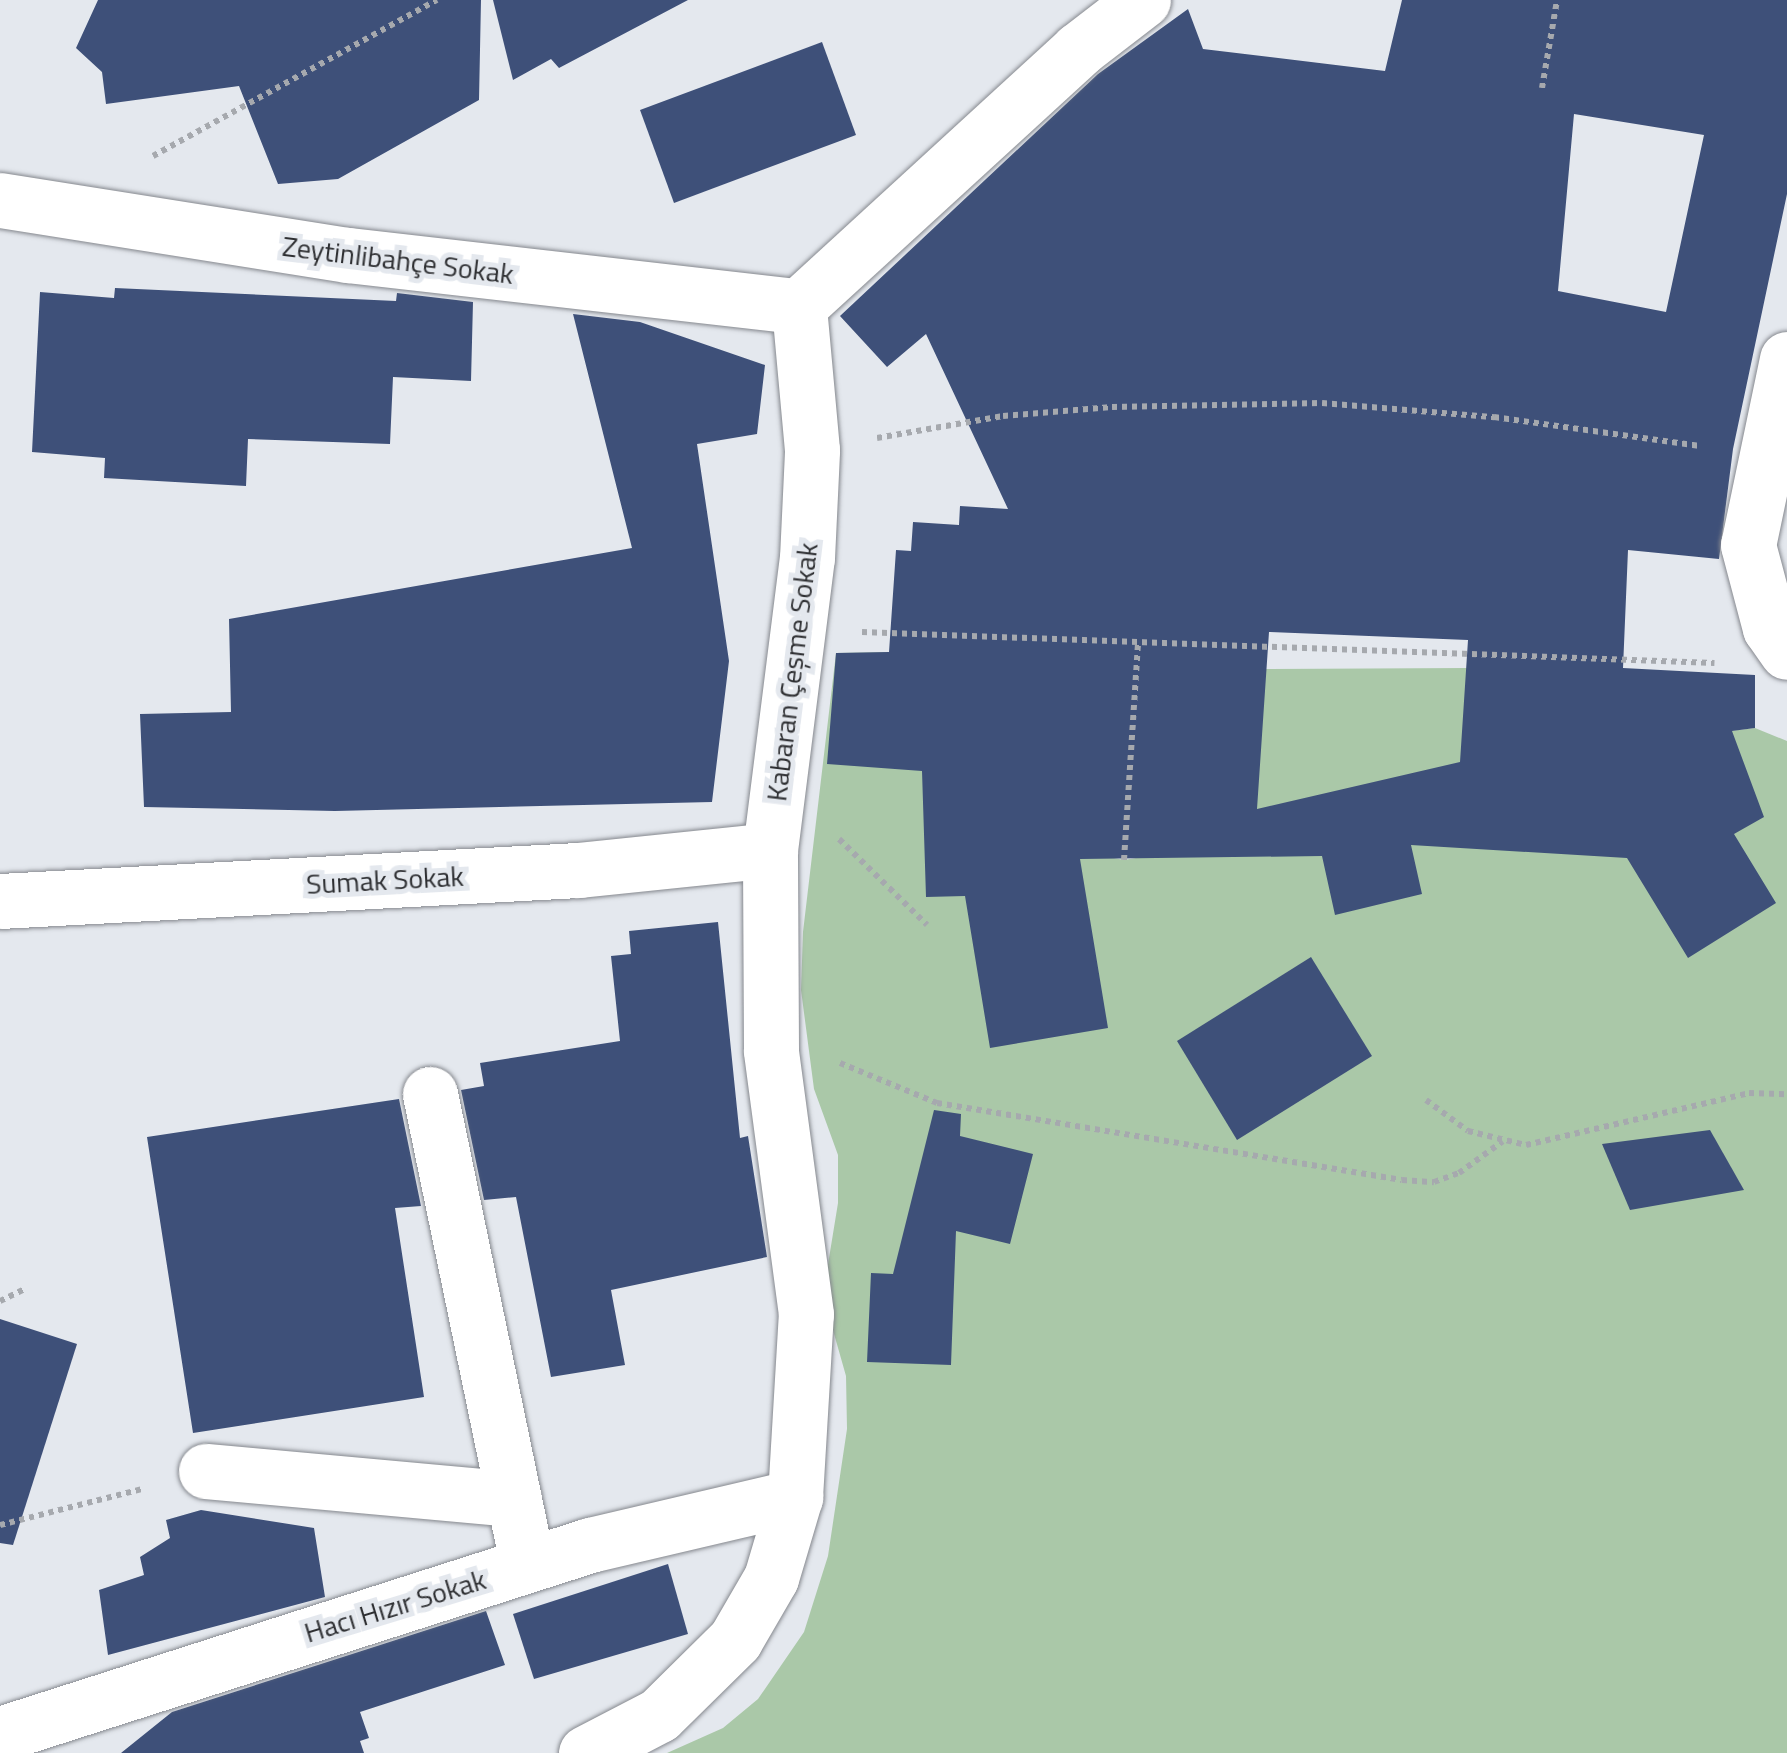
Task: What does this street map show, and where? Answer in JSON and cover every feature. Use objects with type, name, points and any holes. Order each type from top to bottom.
[{"type":"street","points":[[799,306],[1078,50],[1143,0]]},
{"type":"street","name":"Zeytinlibahçe Sokak","points":[[0,200],[329,253],[799,306]]},
{"type":"street","name":"Kabaran Çeşme Sokak","points":[[586,1753],[659,1715],[735,1640],[771,1578],[796,1496],[806,1314],[772,1030],[770,850],[801,630],[812,450],[799,306]]},
{"type":"street","points":[[1787,359],[1748,545],[1770,628],[1787,652]]},
{"type":"street","name":"Sumak Sokak","points":[[0,901],[578,870],[770,850]]},
{"type":"street","points":[[430,1094],[527,1564]]},
{"type":"street","points":[[206,1471],[514,1499]]},
{"type":"street","name":"Hacı Hızır Sokak","points":[[0,1734],[527,1564],[796,1496]]},
{"type":"path","points":[[141,162],[436,0]]},
{"type":"path","points":[[1542,88],[1557,0]]},
{"type":"path","points":[[812,450],[1004,416],[1322,403],[1494,416],[1768,455]]},
{"type":"path","points":[[801,630],[1728,664]]},
{"type":"path","points":[[1124,860],[1138,642]]},
{"type":"path","points":[[780,782],[927,925]]},
{"type":"path","points":[[772,1030],[937,1103],[1402,1180],[1434,1182],[1459,1173],[1503,1142]]},
{"type":"path","points":[[1426,1100],[1468,1131],[1526,1145],[1749,1094],[1787,1094]]},
{"type":"path","points":[[0,1301],[25,1289]]},
{"type":"path","points":[[0,1525],[206,1471]]},
{"type":"green space","points":[[891,652],[1114,858],[1124,860],[1136,858],[1148,660],[1266,669],[1466,668],[1696,735],[1755,728],[1787,741],[1787,1753],[667,1753],[723,1728],[758,1699],[804,1632],[828,1556],[847,1429],[846,1376],[823,1295],[838,1203],[838,1155],[814,1089],[801,990],[803,932],[836,653]]},
{"type":"building","points":[[98,0],[481,0],[479,100],[338,179],[278,184],[239,86],[106,104],[102,72],[76,48]]},
{"type":"building","points":[[493,0],[688,0],[559,68],[551,59],[513,80]]},
{"type":"building","points":[[1402,0],[1787,0],[1787,194],[1733,449],[1719,559],[1628,550],[1623,668],[1755,675],[1755,728],[1732,731],[1764,817],[1734,834],[1776,903],[1688,958],[1627,858],[1411,845],[1422,894],[1335,915],[1322,856],[1080,859],[1108,1028],[990,1048],[965,896],[926,897],[922,771],[827,764],[836,653],[889,652],[896,550],[911,551],[913,522],[959,525],[960,506],[1008,509],[926,334],[887,367],[840,316],[1098,74],[1188,9],[1203,49],[1385,71]],"holes":[[[1574,114],[1704,135],[1666,312],[1558,291]],[[1269,632],[1468,640],[1460,762],[1257,809]]]},
{"type":"building","points":[[822,42],[856,135],[674,203],[640,110]]},
{"type":"building","points":[[115,288],[396,301],[397,293],[473,302],[471,381],[393,377],[390,444],[248,439],[246,486],[104,478],[105,458],[32,452],[40,292],[114,298]]},
{"type":"building","points":[[573,314],[640,322],[765,365],[757,434],[697,444],[729,661],[712,802],[335,811],[144,807],[140,714],[231,712],[229,619],[632,548]]},
{"type":"building","points":[[718,922],[740,1138],[748,1136],[767,1257],[611,1290],[625,1365],[551,1377],[516,1197],[484,1200],[461,1090],[484,1086],[480,1063],[620,1041],[611,956],[631,954],[629,931]]},
{"type":"building","points":[[1311,957],[1372,1056],[1237,1140],[1177,1041]]},
{"type":"building","points":[[399,1099],[421,1206],[395,1208],[424,1397],[193,1433],[147,1137]]},
{"type":"building","points":[[934,1110],[961,1114],[960,1136],[1033,1154],[1010,1244],[956,1231],[951,1365],[867,1362],[871,1273],[893,1274]]},
{"type":"building","points":[[1710,1130],[1744,1190],[1630,1210],[1602,1144]]},
{"type":"building","points":[[0,1319],[77,1344],[13,1545],[0,1543]]},
{"type":"building","points":[[201,1510],[314,1528],[325,1597],[108,1655],[99,1590],[144,1575],[140,1557],[170,1538],[166,1520]]},
{"type":"building","points":[[668,1564],[688,1634],[534,1679],[513,1614]]},
{"type":"building","points":[[486,1611],[505,1665],[360,1712],[369,1738],[360,1741],[364,1753],[121,1753],[172,1712]]}]
